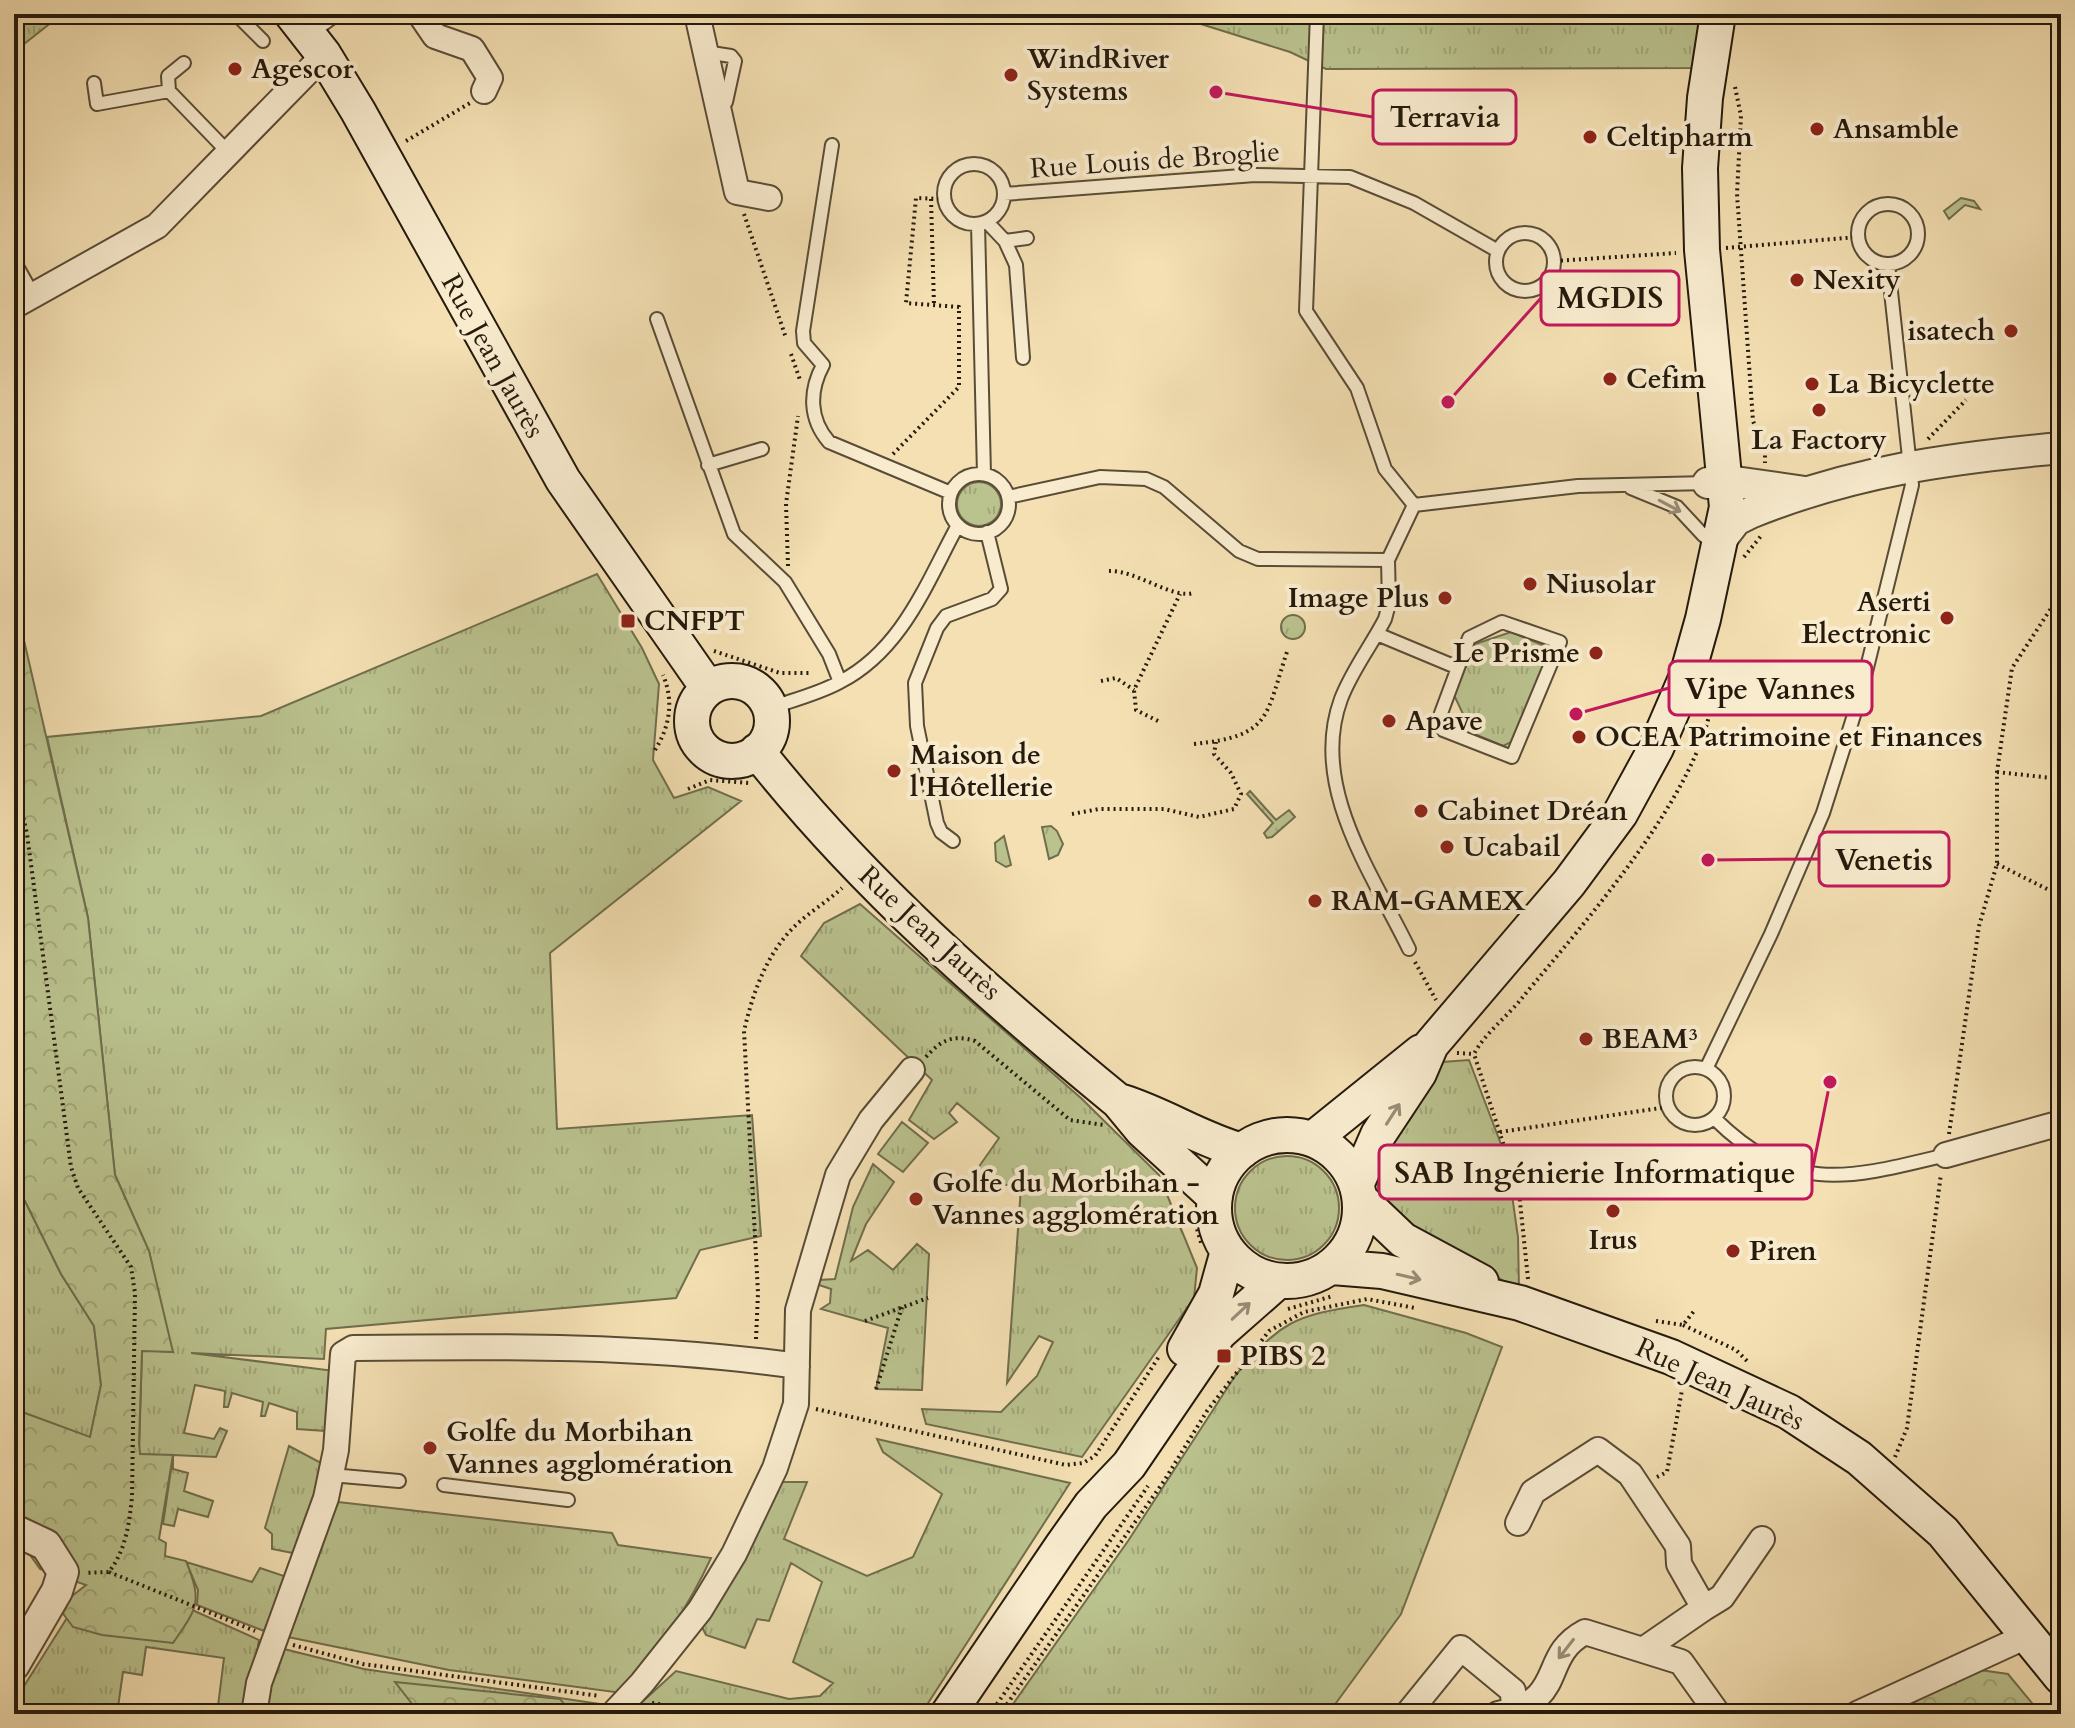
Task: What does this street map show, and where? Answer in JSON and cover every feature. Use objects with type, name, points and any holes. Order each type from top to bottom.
[{"type":"main road","points":[[1313,1139],[1440,1033],[1569,883],[1620,814],[1656,748],[1687,676],[1709,590],[1718,482],[1719,430],[1702,250],[1700,168],[1705,98],[1718,14]]},
{"type":"main road","name":"Rue Jean Jaurès","points":[[312,28],[563,480],[708,688]]},
{"type":"main road","points":[[719,683],[744,683],[755,688],[770,708],[770,731],[757,751],[734,761],[722,759],[700,746],[694,734],[693,709],[708,688],[719,683]]},
{"type":"main road","name":"Rue Jean Jaurès","points":[[757,751],[897,907],[1115,1113],[1142,1130],[1202,1199]]},
{"type":"main road","points":[[948,1714],[1091,1505],[1129,1465],[1219,1333],[1306,1279],[1336,1280],[1355,1237],[1359,1191],[1378,1135],[1419,1073],[1440,1033]]},
{"type":"main road","name":"Rue Jean Jaurès","points":[[1115,1113],[1151,1111],[1207,1142],[1242,1151]]},
{"type":"main road","points":[[1091,1505],[1111,1462],[1207,1312],[1217,1255],[1216,1225],[1202,1199],[1229,1163],[1263,1138],[1288,1135],[1313,1139],[1339,1156],[1359,1191]]},
{"type":"main road","name":"Rue Jean Jaurès","points":[[1359,1191],[1403,1240],[1750,1392],[1821,1432],[1884,1478],[1943,1532],[2061,1677]]},
{"type":"main road","points":[[1217,1255],[1258,1276],[1278,1297]]},
{"type":"main road","name":"Rue Jean Jaurès","points":[[1336,1280],[1382,1271],[1524,1292]]},
{"type":"street","points":[[420,14],[435,36],[472,49],[490,78],[484,91]]},
{"type":"street","points":[[697,14],[737,192],[769,198]]},
{"type":"street","points":[[24,300],[157,226],[228,152],[312,28]]},
{"type":"street","points":[[1713,536],[1736,520],[1907,454],[2061,448]]},
{"type":"street","points":[[1718,482],[1808,493]]},
{"type":"street","points":[[610,1705],[675,1643],[718,1583],[775,1468],[796,1404],[798,1310],[838,1175],[871,1120],[912,1070]]},
{"type":"street","points":[[1946,1155],[2061,1123]]},
{"type":"street","points":[[254,1714],[259,1683],[315,1533],[331,1475],[342,1401],[343,1354],[353,1348],[533,1347],[692,1352],[797,1366]]},
{"type":"street","points":[[1518,1523],[1533,1492],[1598,1450],[1630,1474],[1639,1487],[1678,1546],[1679,1564],[1704,1608]]},
{"type":"street","points":[[14,1530],[46,1545],[63,1572],[57,1591],[14,1665]]},
{"type":"street","points":[[1643,1650],[1722,1597],[1762,1539]]},
{"type":"street","points":[[1509,1713],[1546,1691],[1560,1653],[1585,1632],[1681,1662],[1718,1714]]},
{"type":"street","points":[[1857,1714],[2029,1635]]},
{"type":"street","points":[[1409,1712],[1461,1648],[1513,1691],[1509,1713]]},
{"type":"lane","points":[[236,14],[263,41]]},
{"type":"lane","points":[[1317,14],[1306,311],[1357,388],[1385,469],[1414,505]]},
{"type":"lane","points":[[184,63],[168,76],[169,91],[228,152]]},
{"type":"lane","points":[[94,83],[97,104],[169,91]]},
{"type":"lane","points":[[832,145],[803,331],[804,343],[823,365],[812,393],[813,409],[829,442],[951,493]]},
{"type":"lane","points":[[982,223],[997,214],[1004,194],[1002,184],[988,166],[968,163],[949,176],[937,198],[957,219],[982,223],[1005,241],[1016,265],[1023,358]]},
{"type":"lane","name":"Rue Louis de Broglie","points":[[1004,194],[1245,176],[1350,177],[1414,203],[1498,251]]},
{"type":"lane","points":[[1887,204],[1907,210],[1918,229],[1918,240],[1907,258],[1888,264],[1866,257],[1858,237],[1862,220],[1876,206],[1887,204]]},
{"type":"lane","points":[[982,223],[984,474]]},
{"type":"lane","points":[[1531,233],[1548,243],[1555,261],[1553,274],[1545,284],[1519,291],[1502,281],[1497,271],[1498,251],[1511,236],[1531,233]]},
{"type":"lane","points":[[1005,241],[1027,238]]},
{"type":"lane","points":[[14,261],[24,300]]},
{"type":"lane","points":[[1706,1069],[1823,813],[1860,696],[1912,485],[1888,264]]},
{"type":"lane","points":[[657,319],[734,534],[785,582],[829,654],[840,682]]},
{"type":"lane","points":[[708,465],[762,449]]},
{"type":"lane","points":[[984,474],[1002,485],[1008,497],[1003,522],[977,534],[958,525],[951,516],[951,493],[964,478],[984,474]]},
{"type":"lane","points":[[1008,497],[1100,477],[1146,479],[1164,487],[1239,551],[1258,559],[1388,560]]},
{"type":"lane","points":[[1414,505],[1578,486],[1628,487],[1718,482]]},
{"type":"lane","points":[[1628,487],[1677,507],[1713,536]]},
{"type":"lane","points":[[1409,949],[1336,797],[1331,760],[1341,700],[1361,657],[1377,634],[1389,604],[1388,560],[1414,505]]},
{"type":"lane","points":[[770,708],[840,682],[873,661],[896,637],[958,525]]},
{"type":"lane","points":[[953,841],[941,832],[937,823],[915,717],[915,683],[937,628],[946,616],[992,599],[1001,589],[987,532]]},
{"type":"lane","points":[[1502,622],[1560,642],[1512,757],[1443,730],[1437,724],[1456,667],[1469,638],[1502,622]]},
{"type":"lane","points":[[1377,634],[1456,667]]},
{"type":"lane","points":[[1691,1067],[1706,1069],[1719,1080],[1724,1096],[1714,1118],[1697,1125],[1687,1124],[1672,1115],[1667,1107],[1666,1092],[1677,1073],[1691,1067]]},
{"type":"lane","points":[[1714,1118],[1755,1155],[1807,1173],[1864,1172],[1946,1155]]},
{"type":"lane","points":[[331,1475],[399,1481]]},
{"type":"lane","points":[[444,1485],[568,1500]]},
{"type":"path","points":[[1733,74],[1741,116],[1737,194],[1753,421],[1765,452],[1765,475]]},
{"type":"path","points":[[383,154],[460,111],[484,91]]},
{"type":"path","points":[[737,192],[802,387]]},
{"type":"path","points":[[883,464],[959,387],[959,307],[906,303],[916,198],[937,198],[934,305]]},
{"type":"path","points":[[1715,249],[1858,237]]},
{"type":"path","points":[[1555,261],[1688,252]]},
{"type":"path","points":[[1907,454],[1929,439],[1966,400]]},
{"type":"path","points":[[785,582],[790,558],[786,504],[800,402]]},
{"type":"path","points":[[1109,571],[1134,574],[1180,594],[1193,593]]},
{"type":"path","points":[[1884,1478],[1907,1428],[1939,1183],[1946,1155],[1979,926],[1997,864],[1997,772],[2012,668],[2061,593]]},
{"type":"path","points":[[1158,721],[1136,710],[1134,690],[1180,594]]},
{"type":"path","points":[[705,646],[728,658],[746,659],[780,673],[809,673]]},
{"type":"path","points":[[1194,744],[1216,742],[1255,730],[1263,721],[1288,649]]},
{"type":"path","points":[[655,750],[666,733],[670,712],[669,689],[663,675]]},
{"type":"path","points":[[1101,681],[1116,678],[1134,690]]},
{"type":"path","points":[[1072,814],[1099,809],[1164,809],[1199,817],[1234,809],[1241,794],[1231,773],[1214,754],[1216,742]]},
{"type":"path","points":[[1997,772],[2061,779]]},
{"type":"path","points":[[14,777],[27,834],[71,1167],[78,1188],[131,1267],[135,1293],[132,1497],[121,1556],[109,1572]]},
{"type":"path","points":[[688,789],[710,780],[746,782],[757,787]]},
{"type":"path","points":[[1997,864],[2061,896]]},
{"type":"path","points":[[755,1361],[758,1293],[744,1031],[752,997],[771,956],[795,926],[860,869]]},
{"type":"path","points":[[1409,949],[1434,999],[1440,1033]]},
{"type":"path","points":[[912,1070],[944,1040],[966,1038],[982,1046],[1070,1120],[1087,1125],[1115,1113]]},
{"type":"path","points":[[1524,1292],[1519,1192],[1500,1132],[1667,1107]]},
{"type":"path","points":[[1202,1199],[1217,1255]]},
{"type":"path","points":[[1278,1297],[1336,1280]]},
{"type":"path","points":[[865,1321],[928,1298]]},
{"type":"path","points":[[1000,1714],[1164,1481],[1207,1411],[1269,1331],[1304,1312],[1367,1299],[1427,1311]]},
{"type":"path","points":[[876,1389],[902,1307]]},
{"type":"path","points":[[796,1404],[1066,1465],[1083,1463],[1095,1456],[1166,1344]]},
{"type":"path","points":[[1639,1487],[1667,1472],[1682,1386],[1697,1391]]},
{"type":"path","points":[[990,1714],[1150,1482]]},
{"type":"path","points":[[89,1573],[109,1572],[264,1635]]},
{"type":"path","points":[[282,1642],[363,1664],[610,1705]]},
{"type":"path","points":[[646,1702],[718,1714]]},
{"type":"green space","points":[[14,14],[62,14],[14,52]]},
{"type":"green space","points":[[1169,14],[1706,14],[1696,68],[1326,69],[1290,52]]},
{"type":"green space","points":[[1749,14],[2061,14],[1747,18]]},
{"type":"green space","points":[[1961,198],[1974,201],[1980,209],[1965,205],[1949,219],[1944,211]]},
{"type":"green space","points":[[979,482],[995,488],[1001,504],[995,520],[979,526],[963,520],[957,504],[963,488]]},
{"type":"green space","points":[[597,574],[642,648],[659,684],[653,760],[674,798],[708,787],[741,801],[550,953],[557,1129],[752,1115],[761,1236],[700,1250],[676,1298],[326,1329],[324,1359],[191,1353],[335,1371],[325,1431],[297,1429],[297,1412],[269,1403],[265,1416],[261,1416],[263,1402],[232,1393],[228,1407],[224,1407],[225,1391],[195,1385],[184,1433],[214,1439],[220,1428],[227,1431],[216,1457],[139,1454],[142,1350],[172,1352],[149,1251],[115,1175],[88,918],[47,737],[261,716]]},
{"type":"green space","points":[[14,597],[88,918],[115,1175],[149,1251],[173,1352],[142,1351],[139,1443],[140,1454],[173,1455],[159,1539],[166,1543],[165,1556],[186,1561],[196,1596],[192,1613],[173,1643],[102,1635],[73,1627],[58,1607],[86,1585],[40,1569],[25,1548],[14,1543],[14,1409],[90,1437],[101,1385],[94,1326],[61,1274],[25,1201],[14,1192]]},
{"type":"green space","points":[[1293,615],[1302,618],[1305,627],[1302,636],[1293,639],[1284,636],[1281,627],[1284,618]]},
{"type":"green space","points":[[1511,632],[1545,646],[1551,664],[1522,737],[1503,746],[1472,733],[1454,695],[1475,644]]},
{"type":"green space","points":[[1250,791],[1276,820],[1289,810],[1295,817],[1267,838],[1264,833],[1273,823],[1247,794]]},
{"type":"green space","points":[[1051,826],[1063,844],[1058,855],[1049,859],[1042,827]]},
{"type":"green space","points":[[1004,836],[1011,865],[1006,867],[996,861],[995,843]]},
{"type":"green space","points":[[860,904],[1082,1099],[1159,1175],[1197,1268],[1194,1298],[1082,1457],[926,1424],[922,1409],[1001,1412],[1037,1376],[1053,1342],[1039,1336],[1007,1383],[1021,1187],[988,1182],[979,1188],[966,1185],[999,1138],[957,1103],[949,1113],[957,1122],[934,1139],[909,1120],[932,1080],[801,956],[824,923]]},
{"type":"green space","points":[[1469,1060],[1507,1160],[1518,1237],[1519,1290],[1405,1219],[1390,1207],[1378,1187],[1383,1149],[1413,1115],[1442,1062]]},
{"type":"green space","points":[[902,1122],[928,1143],[903,1172],[878,1154]]},
{"type":"green space","points":[[1287,1156],[1307,1160],[1324,1171],[1335,1188],[1339,1208],[1335,1228],[1324,1245],[1307,1256],[1287,1260],[1267,1256],[1250,1245],[1239,1228],[1235,1208],[1239,1188],[1250,1171],[1267,1160]]},
{"type":"green space","points":[[873,1164],[894,1182],[866,1224],[851,1261],[868,1250],[893,1270],[917,1244],[929,1254],[922,1390],[876,1389],[888,1328],[821,1309],[830,1303],[831,1289],[819,1285],[819,1280],[835,1279],[853,1207]]},
{"type":"green space","points":[[14,1192],[25,1201],[61,1274],[94,1326],[101,1385],[90,1438],[14,1409]]},
{"type":"green space","points":[[1364,1305],[1466,1333],[1502,1347],[1401,1614],[1328,1714],[1006,1714],[1128,1541],[1235,1376],[1264,1344],[1290,1324],[1321,1313]]},
{"type":"green space","points":[[877,1439],[1070,1483],[921,1714],[629,1714],[676,1671],[789,1699],[820,1696],[833,1683],[793,1662],[822,1582],[791,1563],[769,1621],[757,1619],[745,1648],[706,1635],[702,1627],[738,1571],[781,1482],[807,1482],[784,1539],[867,1576],[913,1557],[942,1494],[883,1452]]},
{"type":"green space","points":[[289,1446],[323,1464],[298,1554],[272,1549],[272,1534],[265,1528]]},
{"type":"green space","points":[[173,1456],[173,1469],[188,1473],[184,1491],[213,1501],[208,1517],[178,1509],[174,1526],[163,1524]]},
{"type":"green space","points":[[338,1502],[612,1533],[618,1545],[711,1558],[671,1629],[622,1693],[449,1670],[283,1636]]},
{"type":"green space","points":[[186,1562],[252,1582],[260,1568],[287,1577],[264,1631],[197,1605],[198,1590]]},
{"type":"green space","points":[[130,1582],[259,1640],[247,1714],[217,1714],[224,1658],[146,1647],[142,1675],[123,1672],[117,1714],[14,1714],[14,1702],[77,1602]]},
{"type":"green space","points":[[284,1649],[364,1669],[600,1704],[594,1714],[264,1714],[267,1695]]},
{"type":"green space","points":[[1980,1670],[2008,1674],[2041,1714],[1889,1714]]},
{"type":"green space","points":[[395,1682],[560,1699],[572,1714],[420,1714]]},
{"type":"place","name":"Agescor","points":[[235,69]]},
{"type":"place","name":"WindRiver Systems","points":[[1011,75]]},
{"type":"place","name":"Terravia","points":[[1216,92]]},
{"type":"place","name":"Ansamble","points":[[1817,129]]},
{"type":"place","name":"Celtipharm","points":[[1590,137]]},
{"type":"place","name":"Nexity","points":[[1797,280]]},
{"type":"place","name":"isatech","points":[[2011,331]]},
{"type":"place","name":"Cefim","points":[[1610,379]]},
{"type":"place","name":"La Bicyclette","points":[[1812,384]]},
{"type":"place","name":"MGDIS","points":[[1448,402]]},
{"type":"place","name":"La Factory","points":[[1819,410]]},
{"type":"place","name":"Niusolar","points":[[1530,584]]},
{"type":"place","name":"Image Plus","points":[[1445,598]]},
{"type":"place","name":"Aserti Electronic","points":[[1947,618]]},
{"type":"place","name":"CNFPT","points":[[628,621]]},
{"type":"place","name":"Le Prisme","points":[[1596,653]]},
{"type":"place","name":"Vipe Vannes","points":[[1576,714]]},
{"type":"place","name":"Apave","points":[[1389,721]]},
{"type":"place","name":"OCEA Patrimoine et Finances","points":[[1579,737]]},
{"type":"place","name":"Maison de l'Hôtellerie","points":[[894,771]]},
{"type":"place","name":"Cabinet Dréan","points":[[1421,811]]},
{"type":"place","name":"Ucabail","points":[[1447,847]]},
{"type":"place","name":"Venetis","points":[[1708,860]]},
{"type":"place","name":"RAM-GAMEX","points":[[1315,901]]},
{"type":"place","name":"BEAM³","points":[[1586,1039]]},
{"type":"place","name":"SAB Ingénierie Informatique","points":[[1830,1082]]},
{"type":"place","name":"Golfe du Morbihan - Vannes agglomération","points":[[916,1199]]},
{"type":"place","name":"Irus","points":[[1613,1211]]},
{"type":"place","name":"Piren","points":[[1733,1251]]},
{"type":"place","name":"PIBS 2","points":[[1224,1356]]},
{"type":"place","name":"Golfe du Morbihan Vannes agglomération","points":[[430,1448]]}]
